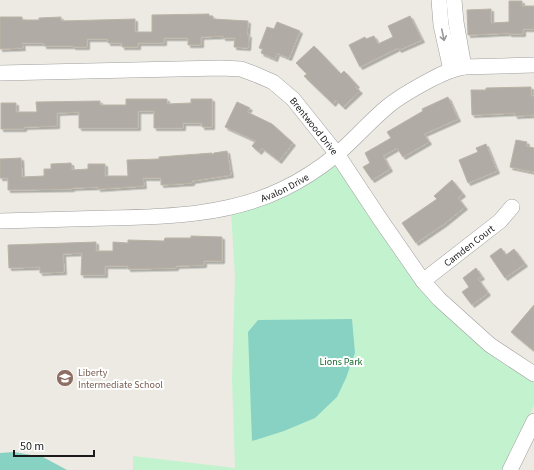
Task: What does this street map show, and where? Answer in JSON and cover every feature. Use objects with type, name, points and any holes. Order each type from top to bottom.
[{"type":"street","points":[[439,0],[441,25],[458,69]]},
{"type":"street","points":[[454,0],[458,69]]},
{"type":"street","name":"Avalon Drive","points":[[0,221],[144,217],[200,213],[228,208],[261,199],[308,176],[337,154],[392,103],[417,86],[458,69],[534,65]]},
{"type":"street","name":"Brentwood Drive","points":[[0,73],[221,68],[241,69],[273,82],[293,99],[337,154],[423,281],[439,299],[490,346],[534,374]]},
{"type":"street","name":"Camden Court","points":[[423,281],[500,221],[512,207]]},
{"type":"street","points":[[510,470],[534,421]]},
{"type":"green space","name":"Lions Park","points":[[336,165],[427,294],[534,379],[534,405],[505,470],[133,470],[133,456],[235,468],[232,378],[235,276],[231,211]]},
{"type":"green space","points":[[352,319],[355,353],[337,397],[315,418],[284,431],[252,441],[248,332],[258,320]]},
{"type":"green space","points":[[14,452],[43,457],[67,470],[0,470],[0,453]]},
{"type":"building","points":[[509,1],[522,1],[522,6],[534,6],[534,29],[523,29],[523,34],[509,33],[468,35],[467,10],[491,9],[491,23],[509,22]]},
{"type":"building","points":[[209,14],[209,16],[213,16],[213,19],[248,21],[248,48],[234,47],[235,38],[223,38],[223,36],[201,37],[201,45],[188,45],[188,38],[164,38],[164,43],[138,43],[138,47],[122,47],[122,43],[108,43],[108,39],[87,39],[87,47],[44,46],[44,43],[22,43],[23,48],[0,49],[0,17],[22,17],[22,20],[39,20],[39,18],[61,17],[61,21],[135,19],[135,32],[152,32],[152,15]]},
{"type":"building","points":[[410,16],[422,40],[399,50],[398,48],[360,67],[349,45],[365,37],[366,39],[374,36],[378,44],[393,37],[388,26]]},
{"type":"building","points":[[277,22],[300,31],[289,58],[277,53],[275,59],[261,53],[263,49],[259,48],[267,27],[274,29]]},
{"type":"building","points":[[314,46],[341,74],[344,71],[357,85],[355,87],[360,91],[343,107],[336,100],[333,104],[304,76],[307,74],[296,63]]},
{"type":"building","points":[[531,87],[531,96],[534,96],[534,115],[515,116],[515,113],[472,115],[471,90],[486,90],[486,88]]},
{"type":"building","points":[[448,97],[458,119],[424,134],[429,142],[403,157],[397,148],[383,156],[390,169],[372,180],[363,167],[370,163],[365,153],[391,138],[387,132],[423,111],[422,109]]},
{"type":"building","points":[[126,99],[167,99],[167,104],[191,103],[191,99],[212,99],[212,127],[202,127],[202,123],[183,123],[183,128],[154,128],[154,111],[138,111],[138,128],[79,128],[79,112],[57,113],[57,126],[24,127],[24,129],[1,129],[1,103],[16,103],[16,112],[37,112],[36,102],[100,101],[100,105],[126,105]]},
{"type":"building","points":[[237,102],[250,108],[247,112],[272,124],[293,143],[279,161],[262,148],[259,152],[252,146],[256,141],[225,127]]},
{"type":"building","points":[[516,140],[527,142],[526,146],[534,148],[534,172],[510,167]]},
{"type":"building","points":[[486,144],[497,171],[468,183],[459,160],[478,152],[476,148]]},
{"type":"building","points":[[227,151],[231,175],[192,181],[192,183],[161,185],[161,178],[143,178],[144,186],[98,189],[98,187],[8,190],[8,178],[0,178],[0,159],[21,158],[22,177],[44,176],[44,169],[51,169],[51,164],[71,163],[72,170],[88,169],[88,164],[105,164],[105,176],[128,176],[127,160],[159,159],[159,157],[212,153],[212,155],[214,153]]},
{"type":"building","points":[[452,180],[463,194],[458,198],[465,207],[444,224],[416,243],[402,223],[437,199],[434,196]]},
{"type":"building","points":[[191,236],[222,237],[222,261],[204,261],[204,265],[176,266],[176,268],[128,269],[128,266],[105,266],[105,275],[81,275],[82,253],[63,254],[64,272],[40,273],[40,267],[9,268],[8,245],[96,242],[96,251],[113,251],[113,242],[128,243],[128,240],[164,241],[165,238],[191,238]]},
{"type":"building","points":[[501,248],[506,255],[514,249],[525,264],[505,278],[490,256]]},
{"type":"building","points":[[476,268],[482,277],[478,279],[488,293],[472,305],[462,292],[469,287],[463,278]]},
{"type":"building","points":[[534,305],[534,351],[511,332]]},
{"type":"place","name":"Liberty Intermediate School","points":[[65,378]]}]
